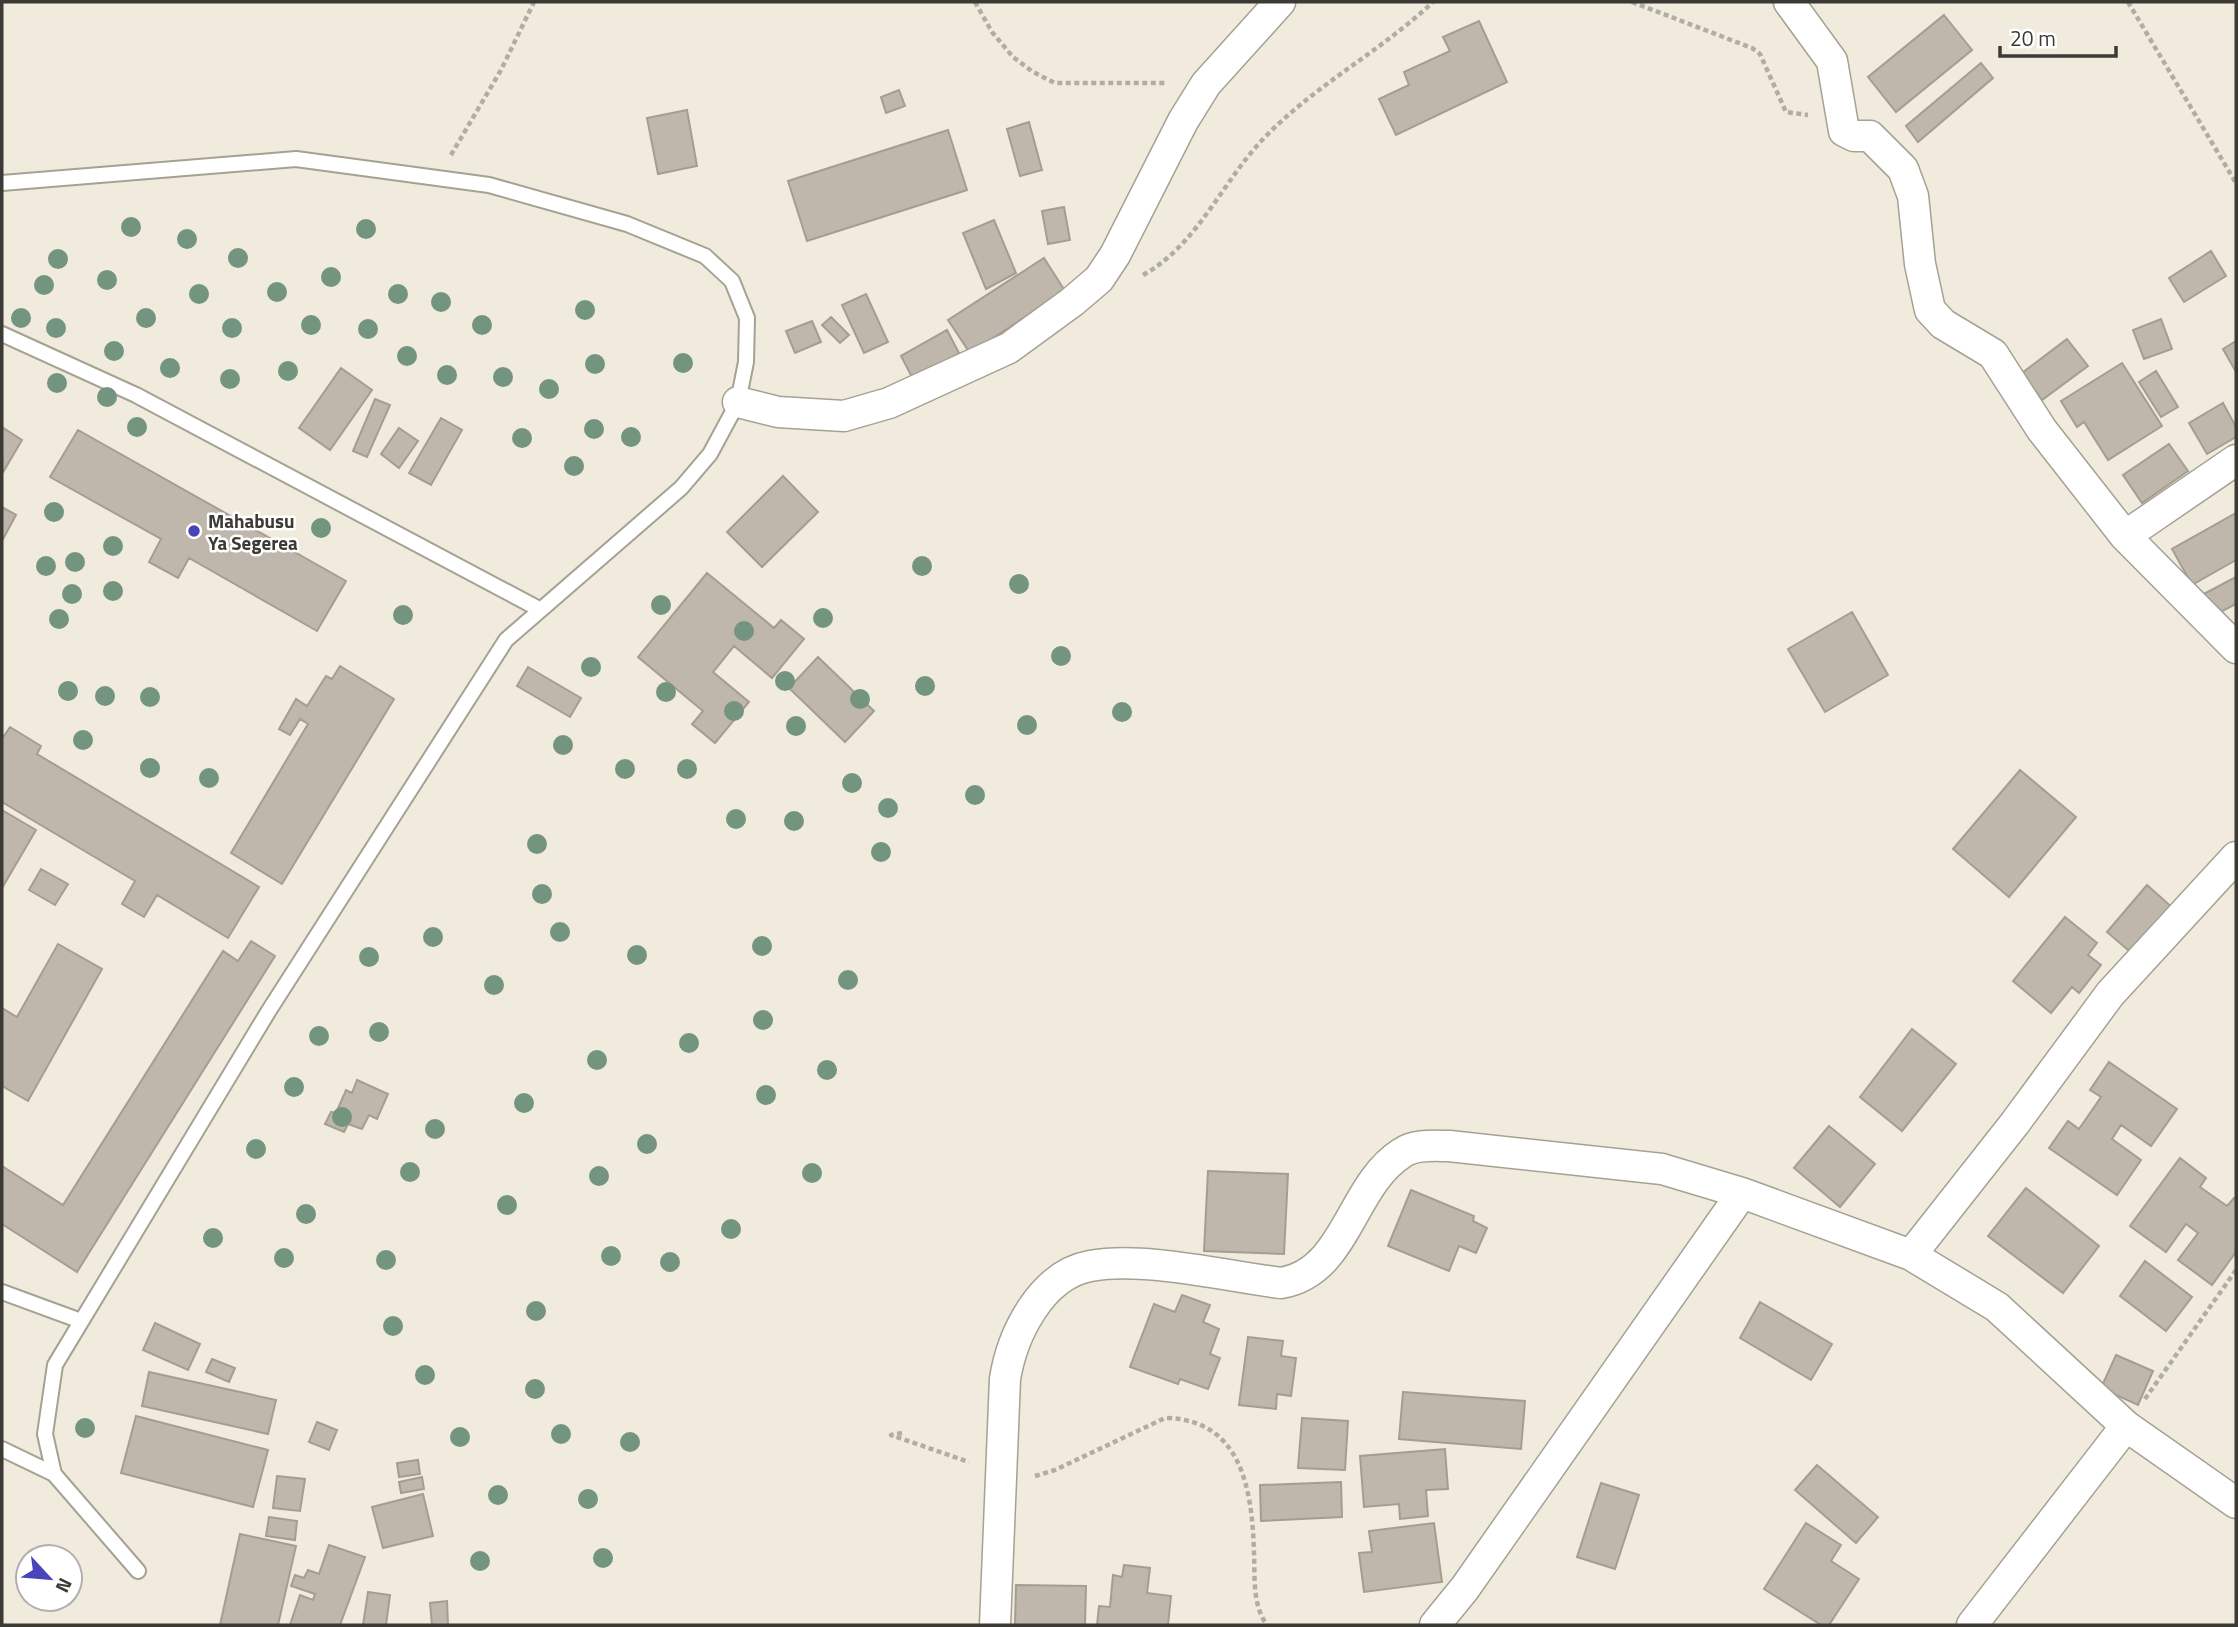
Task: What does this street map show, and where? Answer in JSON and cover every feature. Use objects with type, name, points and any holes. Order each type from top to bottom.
[{"type":"street","points":[[738,402],[778,412],[844,416],[889,403],[1009,348],[1099,279],[1115,256],[1183,121],[1206,84],[1280,2]]},
{"type":"street","points":[[1789,2],[1832,61],[1844,131],[1854,136],[1870,136],[1903,169],[1913,196],[1920,264],[1930,310],[1943,324],[1993,354],[2042,430],[2125,536],[2236,648]]},
{"type":"street","points":[[2125,536],[2236,460]]},
{"type":"street","points":[[1911,1255],[2015,1123],[2110,994],[2236,857]]},
{"type":"street","points":[[995,1625],[999,1472],[1005,1379],[1008,1358],[1017,1335],[1039,1300],[1057,1282],[1087,1266],[1124,1262],[1281,1283],[1297,1280],[1320,1266],[1361,1200],[1391,1163],[1402,1153],[1419,1147],[1449,1146],[1662,1168],[1742,1193],[1911,1255],[1997,1307],[2126,1426],[2236,1503]]},
{"type":"street","points":[[1435,1625],[1465,1588],[1742,1193]]},
{"type":"street","points":[[1972,1625],[2126,1426]]},
{"type":"lane","points":[[2,183],[296,159],[489,185],[627,223],[705,256],[732,281],[747,318],[746,362],[738,402],[710,454],[681,488],[506,640],[461,706],[268,1012],[81,1321],[55,1365],[47,1408],[45,1434],[54,1474]]},
{"type":"lane","points":[[2,334],[136,395],[539,609]]},
{"type":"lane","points":[[2,1292],[81,1321]]},
{"type":"lane","points":[[2,1449],[54,1474],[138,1571]]},
{"type":"path","points":[[438,178],[501,70],[534,2]]},
{"type":"path","points":[[975,2],[992,32],[1013,57],[1033,72],[1055,83],[1091,80],[1206,84]]},
{"type":"path","points":[[1138,278],[1172,255],[1264,138],[1314,91],[1400,32],[1433,2]]},
{"type":"path","points":[[1632,2],[1701,27],[1759,54],[1786,112],[1796,116],[1824,114],[1840,120]]},
{"type":"path","points":[[2128,2],[2236,183]]},
{"type":"path","points":[[2126,1426],[2236,1270]]},
{"type":"path","points":[[902,1433],[891,1435],[999,1472],[1044,1475],[1165,1418],[1180,1418],[1209,1427],[1221,1436],[1238,1461],[1253,1517],[1256,1596],[1266,1625]]},
{"type":"building","points":[[1944,15],[1972,50],[1896,112],[1868,77]]},
{"type":"building","points":[[1479,21],[1507,82],[1396,135],[1379,99],[1409,85],[1404,72],[1450,51],[1443,37]]},
{"type":"building","points":[[1981,63],[1993,78],[1918,142],[1906,126]]},
{"type":"building","points":[[899,90],[905,106],[886,113],[881,97]]},
{"type":"building","points":[[687,110],[697,166],[658,174],[647,118]]},
{"type":"building","points":[[1029,122],[1042,170],[1020,176],[1007,129]]},
{"type":"building","points":[[948,130],[967,190],[807,241],[788,181]]},
{"type":"building","points":[[1064,207],[1070,240],[1048,244],[1042,211]]},
{"type":"building","points":[[994,220],[1016,273],[986,289],[963,233]]},
{"type":"building","points":[[2211,251],[2226,276],[2184,302],[2169,278]]},
{"type":"building","points":[[1044,258],[1065,291],[970,353],[948,320]]},
{"type":"building","points":[[866,294],[888,342],[864,353],[842,305]]},
{"type":"building","points":[[831,317],[849,335],[840,343],[822,325]]},
{"type":"building","points":[[2161,319],[2172,349],[2144,359],[2133,330]]},
{"type":"building","points":[[812,321],[821,342],[795,353],[786,331]]},
{"type":"building","points":[[947,330],[960,355],[914,381],[901,356]]},
{"type":"building","points":[[2067,339],[2088,366],[2042,400],[2022,373]]},
{"type":"building","points":[[2236,341],[2236,372],[2223,349]]},
{"type":"building","points":[[2122,363],[2162,426],[2108,460],[2084,422],[2077,427],[2061,401]]},
{"type":"building","points":[[341,368],[372,390],[330,450],[299,428]]},
{"type":"building","points":[[2156,371],[2178,407],[2161,417],[2139,382]]},
{"type":"building","points":[[375,399],[390,405],[367,457],[353,451]]},
{"type":"building","points":[[2223,403],[2236,427],[2236,437],[2207,454],[2189,423]]},
{"type":"building","points":[[441,418],[462,430],[431,485],[409,473]]},
{"type":"building","points":[[2,427],[22,440],[2,474]]},
{"type":"building","points":[[399,428],[418,441],[399,468],[381,454]]},
{"type":"building","points":[[78,430],[346,581],[317,631],[189,558],[178,578],[149,562],[161,539],[50,477]]},
{"type":"building","points":[[2169,444],[2188,471],[2142,503],[2123,475]]},
{"type":"building","points":[[783,476],[818,512],[762,567],[727,532]]},
{"type":"building","points":[[2,507],[16,515],[2,541]]},
{"type":"building","points":[[2236,513],[2236,560],[2192,585],[2172,549]]},
{"type":"building","points":[[707,573],[774,628],[781,620],[804,639],[772,678],[734,646],[713,672],[749,702],[715,743],[692,724],[703,711],[638,657]]},
{"type":"building","points":[[2236,577],[2236,604],[2209,618],[2198,597]]},
{"type":"building","points":[[1852,612],[1888,675],[1825,712],[1788,649]]},
{"type":"building","points":[[818,657],[874,711],[845,742],[789,688]]},
{"type":"building","points":[[340,666],[394,699],[282,884],[231,853],[308,724],[300,719],[290,735],[279,729],[296,699],[307,706],[326,676],[332,679]]},
{"type":"building","points":[[528,667],[581,698],[570,717],[517,686]]},
{"type":"building","points":[[10,727],[41,746],[37,754],[259,887],[228,938],[157,895],[144,917],[122,904],[135,881],[2,802],[2,735],[4,736]]},
{"type":"building","points":[[2020,770],[2076,817],[2009,897],[1953,849]]},
{"type":"building","points":[[2,810],[36,830],[2,888]]},
{"type":"building","points":[[41,869],[68,884],[55,905],[29,890]]},
{"type":"building","points":[[2147,885],[2174,909],[2135,956],[2107,932]]},
{"type":"building","points":[[2065,917],[2097,943],[2088,955],[2101,965],[2079,993],[2072,987],[2051,1013],[2013,981]]},
{"type":"building","points":[[251,941],[275,956],[77,1272],[2,1224],[2,1166],[63,1205],[223,951],[238,961]]},
{"type":"building","points":[[58,944],[102,969],[28,1101],[2,1086],[2,1008],[17,1017]]},
{"type":"building","points":[[1912,1029],[1956,1064],[1902,1131],[1860,1097]]},
{"type":"building","points":[[2109,1062],[2177,1109],[2151,1146],[2121,1125],[2112,1139],[2141,1160],[2117,1195],[2049,1148],[2068,1121],[2079,1129],[2101,1097],[2090,1090]]},
{"type":"building","points":[[357,1080],[388,1094],[377,1119],[369,1115],[362,1129],[348,1124],[344,1132],[325,1124],[331,1112],[336,1113],[346,1090],[352,1093]]},
{"type":"building","points":[[1829,1126],[1875,1164],[1840,1207],[1794,1168]]},
{"type":"building","points":[[2180,1158],[2206,1178],[2200,1187],[2227,1206],[2234,1198],[2236,1200],[2236,1252],[2212,1285],[2178,1260],[2198,1233],[2186,1224],[2166,1252],[2130,1226]]},
{"type":"building","points":[[1208,1171],[1288,1174],[1284,1254],[1204,1251]]},
{"type":"building","points":[[2026,1188],[2099,1246],[2063,1293],[1988,1236]]},
{"type":"building","points":[[1411,1190],[1474,1216],[1473,1221],[1487,1228],[1476,1253],[1459,1246],[1449,1271],[1388,1246]]},
{"type":"building","points":[[2145,1261],[2192,1297],[2166,1331],[2120,1296]]},
{"type":"building","points":[[1182,1295],[1210,1305],[1203,1322],[1219,1329],[1210,1354],[1220,1358],[1208,1389],[1180,1379],[1178,1384],[1130,1367],[1154,1304],[1175,1312]]},
{"type":"building","points":[[1760,1302],[1832,1344],[1811,1380],[1740,1338]]},
{"type":"building","points":[[155,1323],[200,1344],[188,1370],[143,1350]]},
{"type":"building","points":[[1248,1337],[1283,1341],[1281,1356],[1296,1358],[1291,1396],[1277,1394],[1276,1409],[1239,1405]]},
{"type":"building","points":[[2116,1355],[2153,1371],[2138,1405],[2101,1388]]},
{"type":"building","points":[[212,1359],[235,1368],[229,1382],[206,1372]]},
{"type":"building","points":[[149,1372],[276,1400],[268,1434],[142,1406]]},
{"type":"building","points":[[1403,1392],[1525,1401],[1521,1449],[1399,1439]]},
{"type":"building","points":[[136,1416],[268,1450],[253,1507],[121,1473]]},
{"type":"building","points":[[1302,1418],[1348,1421],[1345,1470],[1298,1468]]},
{"type":"building","points":[[317,1422],[337,1430],[329,1450],[309,1442]]},
{"type":"building","points":[[1445,1449],[1448,1489],[1426,1490],[1428,1516],[1400,1519],[1399,1504],[1364,1507],[1360,1456]]},
{"type":"building","points":[[418,1460],[420,1474],[399,1477],[397,1463]]},
{"type":"building","points":[[1817,1465],[1878,1517],[1856,1543],[1795,1490]]},
{"type":"building","points":[[277,1476],[305,1479],[300,1511],[273,1508]]},
{"type":"building","points":[[422,1477],[424,1489],[401,1493],[399,1482]]},
{"type":"building","points":[[1341,1482],[1342,1517],[1261,1521],[1260,1485]]},
{"type":"building","points":[[1601,1483],[1639,1495],[1615,1569],[1577,1557]]},
{"type":"building","points":[[423,1494],[433,1536],[383,1548],[372,1507]]},
{"type":"building","points":[[269,1517],[297,1521],[295,1540],[266,1536]]},
{"type":"building","points":[[1434,1523],[1442,1582],[1364,1592],[1359,1553],[1372,1552],[1369,1531]]},
{"type":"building","points":[[1806,1523],[1841,1545],[1831,1561],[1859,1579],[1829,1625],[1821,1625],[1764,1589]]},
{"type":"building","points":[[240,1534],[296,1546],[278,1625],[220,1625]]},
{"type":"building","points":[[329,1545],[365,1557],[340,1625],[290,1625],[300,1595],[313,1600],[315,1594],[291,1586],[295,1575],[304,1578],[308,1570],[319,1574]]},
{"type":"building","points":[[1124,1565],[1150,1568],[1147,1593],[1171,1596],[1168,1625],[1097,1625],[1099,1606],[1110,1607],[1113,1575],[1122,1577]]},
{"type":"building","points":[[1016,1585],[1086,1586],[1085,1625],[1015,1625]]},
{"type":"building","points":[[368,1592],[390,1595],[386,1625],[363,1625]]},
{"type":"building","points":[[447,1601],[448,1625],[432,1625],[430,1603]]},
{"type":"place","name":"Mahabusu Ya Segerea","points":[[194,531]]}]
